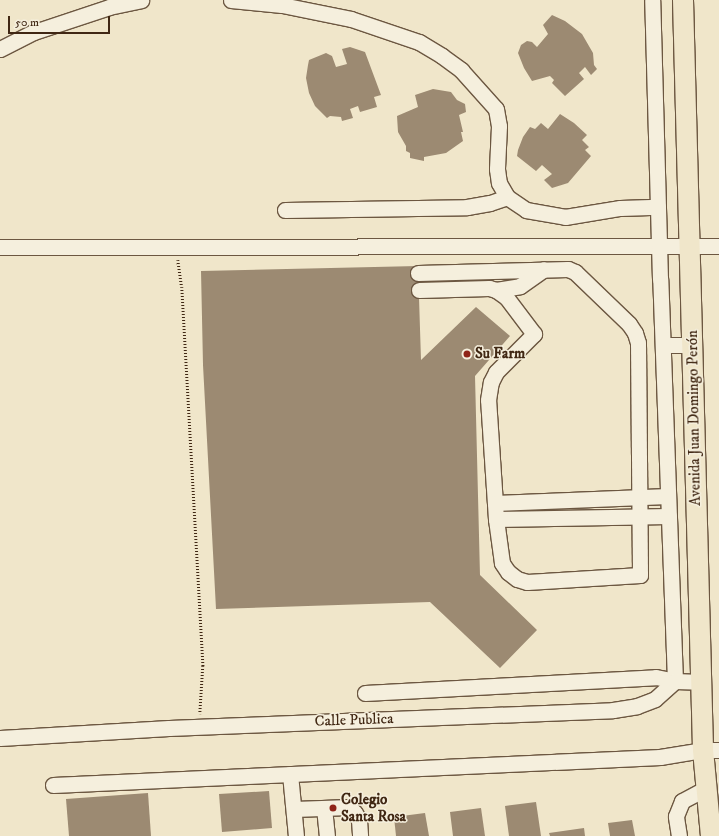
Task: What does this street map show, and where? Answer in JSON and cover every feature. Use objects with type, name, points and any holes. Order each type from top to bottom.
[{"type":"main road","name":"Avenida Juan Domingo Perón","points":[[683,0],[700,682],[711,750],[706,788],[711,836]]},
{"type":"street","points":[[0,48],[34,32],[109,7],[141,0]]},
{"type":"street","points":[[231,0],[282,5],[351,19],[419,42],[442,56],[461,70],[496,109],[499,126],[497,169],[499,183],[507,197],[526,210],[565,217],[620,208],[658,207]]},
{"type":"street","points":[[652,0],[662,344],[675,681]]},
{"type":"street","points":[[285,210],[467,207],[490,203],[507,197]]},
{"type":"street","points":[[0,247],[176,248],[719,246]]},
{"type":"street","points":[[418,272],[559,268],[575,272],[629,324],[635,333],[638,353],[638,497],[640,575],[527,582],[517,579],[508,572],[502,563],[496,519],[488,400],[491,382],[496,372],[534,334],[506,297],[496,290],[489,288],[419,290]]},
{"type":"street","points":[[496,290],[520,286],[544,269]]},
{"type":"street","points":[[520,286],[519,301],[522,318]]},
{"type":"street","points":[[662,344],[692,345]]},
{"type":"street","points":[[495,503],[668,496]]},
{"type":"street","points":[[496,519],[669,516]]},
{"type":"street","points":[[365,693],[656,677],[675,681],[700,682]]},
{"type":"street","name":"Calle Publica","points":[[0,738],[200,727],[613,710],[638,706],[655,699],[675,681]]},
{"type":"street","points":[[54,786],[660,757],[711,750]]},
{"type":"street","points":[[290,774],[296,836]]},
{"type":"street","points":[[679,836],[676,816],[682,801],[706,788]]},
{"type":"street","points":[[294,809],[349,807],[355,812],[359,820],[360,836]]},
{"type":"street","points":[[324,808],[327,836]]},
{"type":"path","points":[[176,248],[182,287],[203,666],[200,693],[200,727]]},
{"type":"building","points":[[552,15],[565,21],[582,34],[593,53],[594,65],[597,69],[591,75],[585,67],[579,73],[584,79],[565,96],[552,83],[554,80],[550,76],[532,81],[524,68],[518,53],[521,45],[527,41],[532,42],[537,47],[548,34],[543,25]]},
{"type":"building","points":[[350,47],[365,52],[381,95],[374,97],[377,107],[360,112],[358,106],[350,109],[353,118],[342,121],[341,117],[330,116],[327,118],[315,106],[309,93],[306,78],[309,60],[326,53],[332,56],[336,67],[347,64],[342,49]]},
{"type":"building","points":[[433,89],[451,92],[457,100],[465,104],[466,112],[459,115],[463,132],[461,132],[463,141],[446,153],[424,157],[424,161],[410,158],[410,153],[406,151],[406,146],[398,132],[397,116],[418,107],[415,95]]},
{"type":"building","points":[[560,114],[574,123],[587,135],[582,140],[589,147],[585,150],[591,156],[568,183],[552,188],[544,180],[552,174],[542,165],[536,171],[517,156],[523,137],[530,127],[535,129],[541,123],[548,129]]},
{"type":"building","points":[[418,266],[421,360],[476,307],[510,336],[475,376],[480,575],[537,630],[500,668],[430,602],[216,609],[203,365],[201,271]]},
{"type":"building","points":[[269,791],[272,828],[222,832],[219,794]]},
{"type":"building","points":[[148,793],[151,836],[69,836],[66,799]]},
{"type":"building","points":[[536,802],[541,836],[509,836],[505,806]]},
{"type":"building","points":[[481,808],[485,836],[453,836],[450,812]]},
{"type":"building","points":[[425,813],[429,836],[396,836],[394,817]]},
{"type":"building","points":[[632,820],[635,836],[610,836],[608,823]]},
{"type":"building","points":[[584,828],[585,836],[550,836],[549,833]]},
{"type":"place","name":"Su Farm","points":[[467,354]]},
{"type":"place","name":"Colegio Santa Rosa","points":[[333,808]]}]
